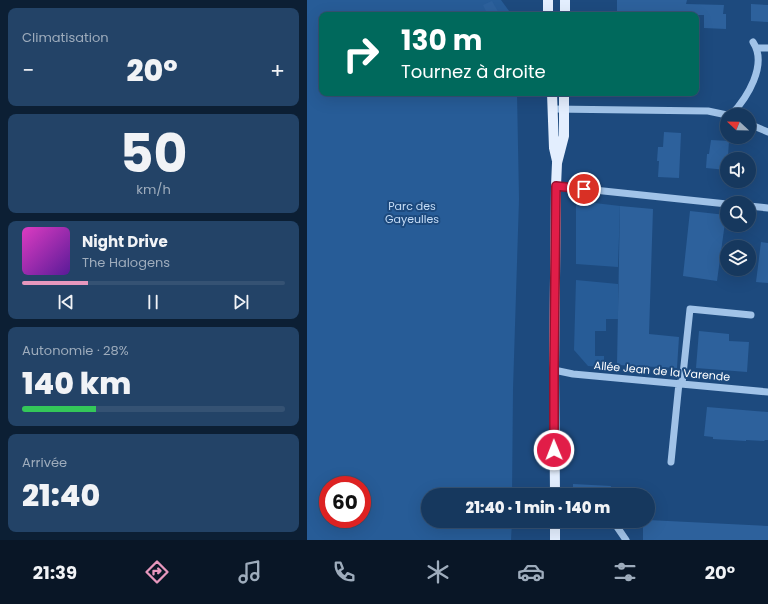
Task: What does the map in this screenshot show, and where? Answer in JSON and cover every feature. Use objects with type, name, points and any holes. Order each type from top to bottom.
[{"type":"main road","points":[[548,0],[548,12]]},
{"type":"main road","points":[[565,0],[565,12]]},
{"type":"main road","points":[[552,96],[554,148],[557,163]]},
{"type":"main road","points":[[555,488],[554,370],[556,186],[557,163],[564,136],[565,96]]},
{"type":"main road","points":[[555,528],[555,540]]},
{"type":"street","points":[[737,108],[750,90],[756,78],[758,64],[756,45],[768,48]]},
{"type":"street","points":[[553,109],[708,111],[720,114]]},
{"type":"street","points":[[756,127],[768,132]]},
{"type":"street","points":[[556,186],[720,203]]},
{"type":"street","points":[[756,207],[768,208]]},
{"type":"street","points":[[671,462],[690,309],[751,315]]},
{"type":"street","name":"Allée Jean de la Varende","points":[[554,370],[568,374],[768,392]]},
{"type":"street","points":[[618,528],[626,540]]},
{"type":"green space","name":"Parc des Gayeulles","points":[[307,0],[501,0],[510,12],[319,12],[319,96],[517,96],[519,199],[513,389],[512,488],[421,488],[421,528],[512,528],[511,540],[307,540]]},
{"type":"green space","points":[[578,201],[620,206],[618,267],[576,264],[576,204]]},
{"type":"green space","points":[[576,280],[618,284],[618,319],[606,319],[606,331],[595,331],[595,356],[604,356],[604,367],[588,366],[574,350]]},
{"type":"building","points":[[617,0],[687,0],[686,4],[724,5],[723,14],[726,14],[726,29],[704,28],[704,15],[699,15],[699,12],[617,12]]},
{"type":"building","points":[[492,1],[498,12],[486,12],[483,5]]},
{"type":"building","points":[[751,4],[768,5],[768,22],[751,21]]},
{"type":"building","points":[[664,132],[681,133],[679,178],[658,177],[658,147],[663,147]]},
{"type":"building","points":[[711,140],[720,140],[720,144],[729,144],[728,152],[720,152],[720,169],[706,168],[707,154],[709,154]]},
{"type":"building","points":[[620,206],[653,209],[649,334],[679,337],[677,368],[617,365]]},
{"type":"building","points":[[690,211],[720,214],[720,232],[724,232],[723,240],[720,240],[720,259],[717,281],[683,276]]},
{"type":"building","points":[[761,242],[768,243],[768,283],[756,282]]},
{"type":"building","points":[[699,331],[729,334],[729,341],[749,342],[747,372],[696,368]]},
{"type":"building","points":[[707,407],[768,412],[768,440],[746,441],[713,439],[713,437],[704,436]]},
{"type":"building","points":[[573,484],[611,486],[611,488],[573,488]]},
{"type":"building","points":[[655,520],[768,526],[768,540],[643,540],[643,528],[655,528]]},
{"type":"route","points":[[554,450],[553,405],[556,186],[584,189]]}]
